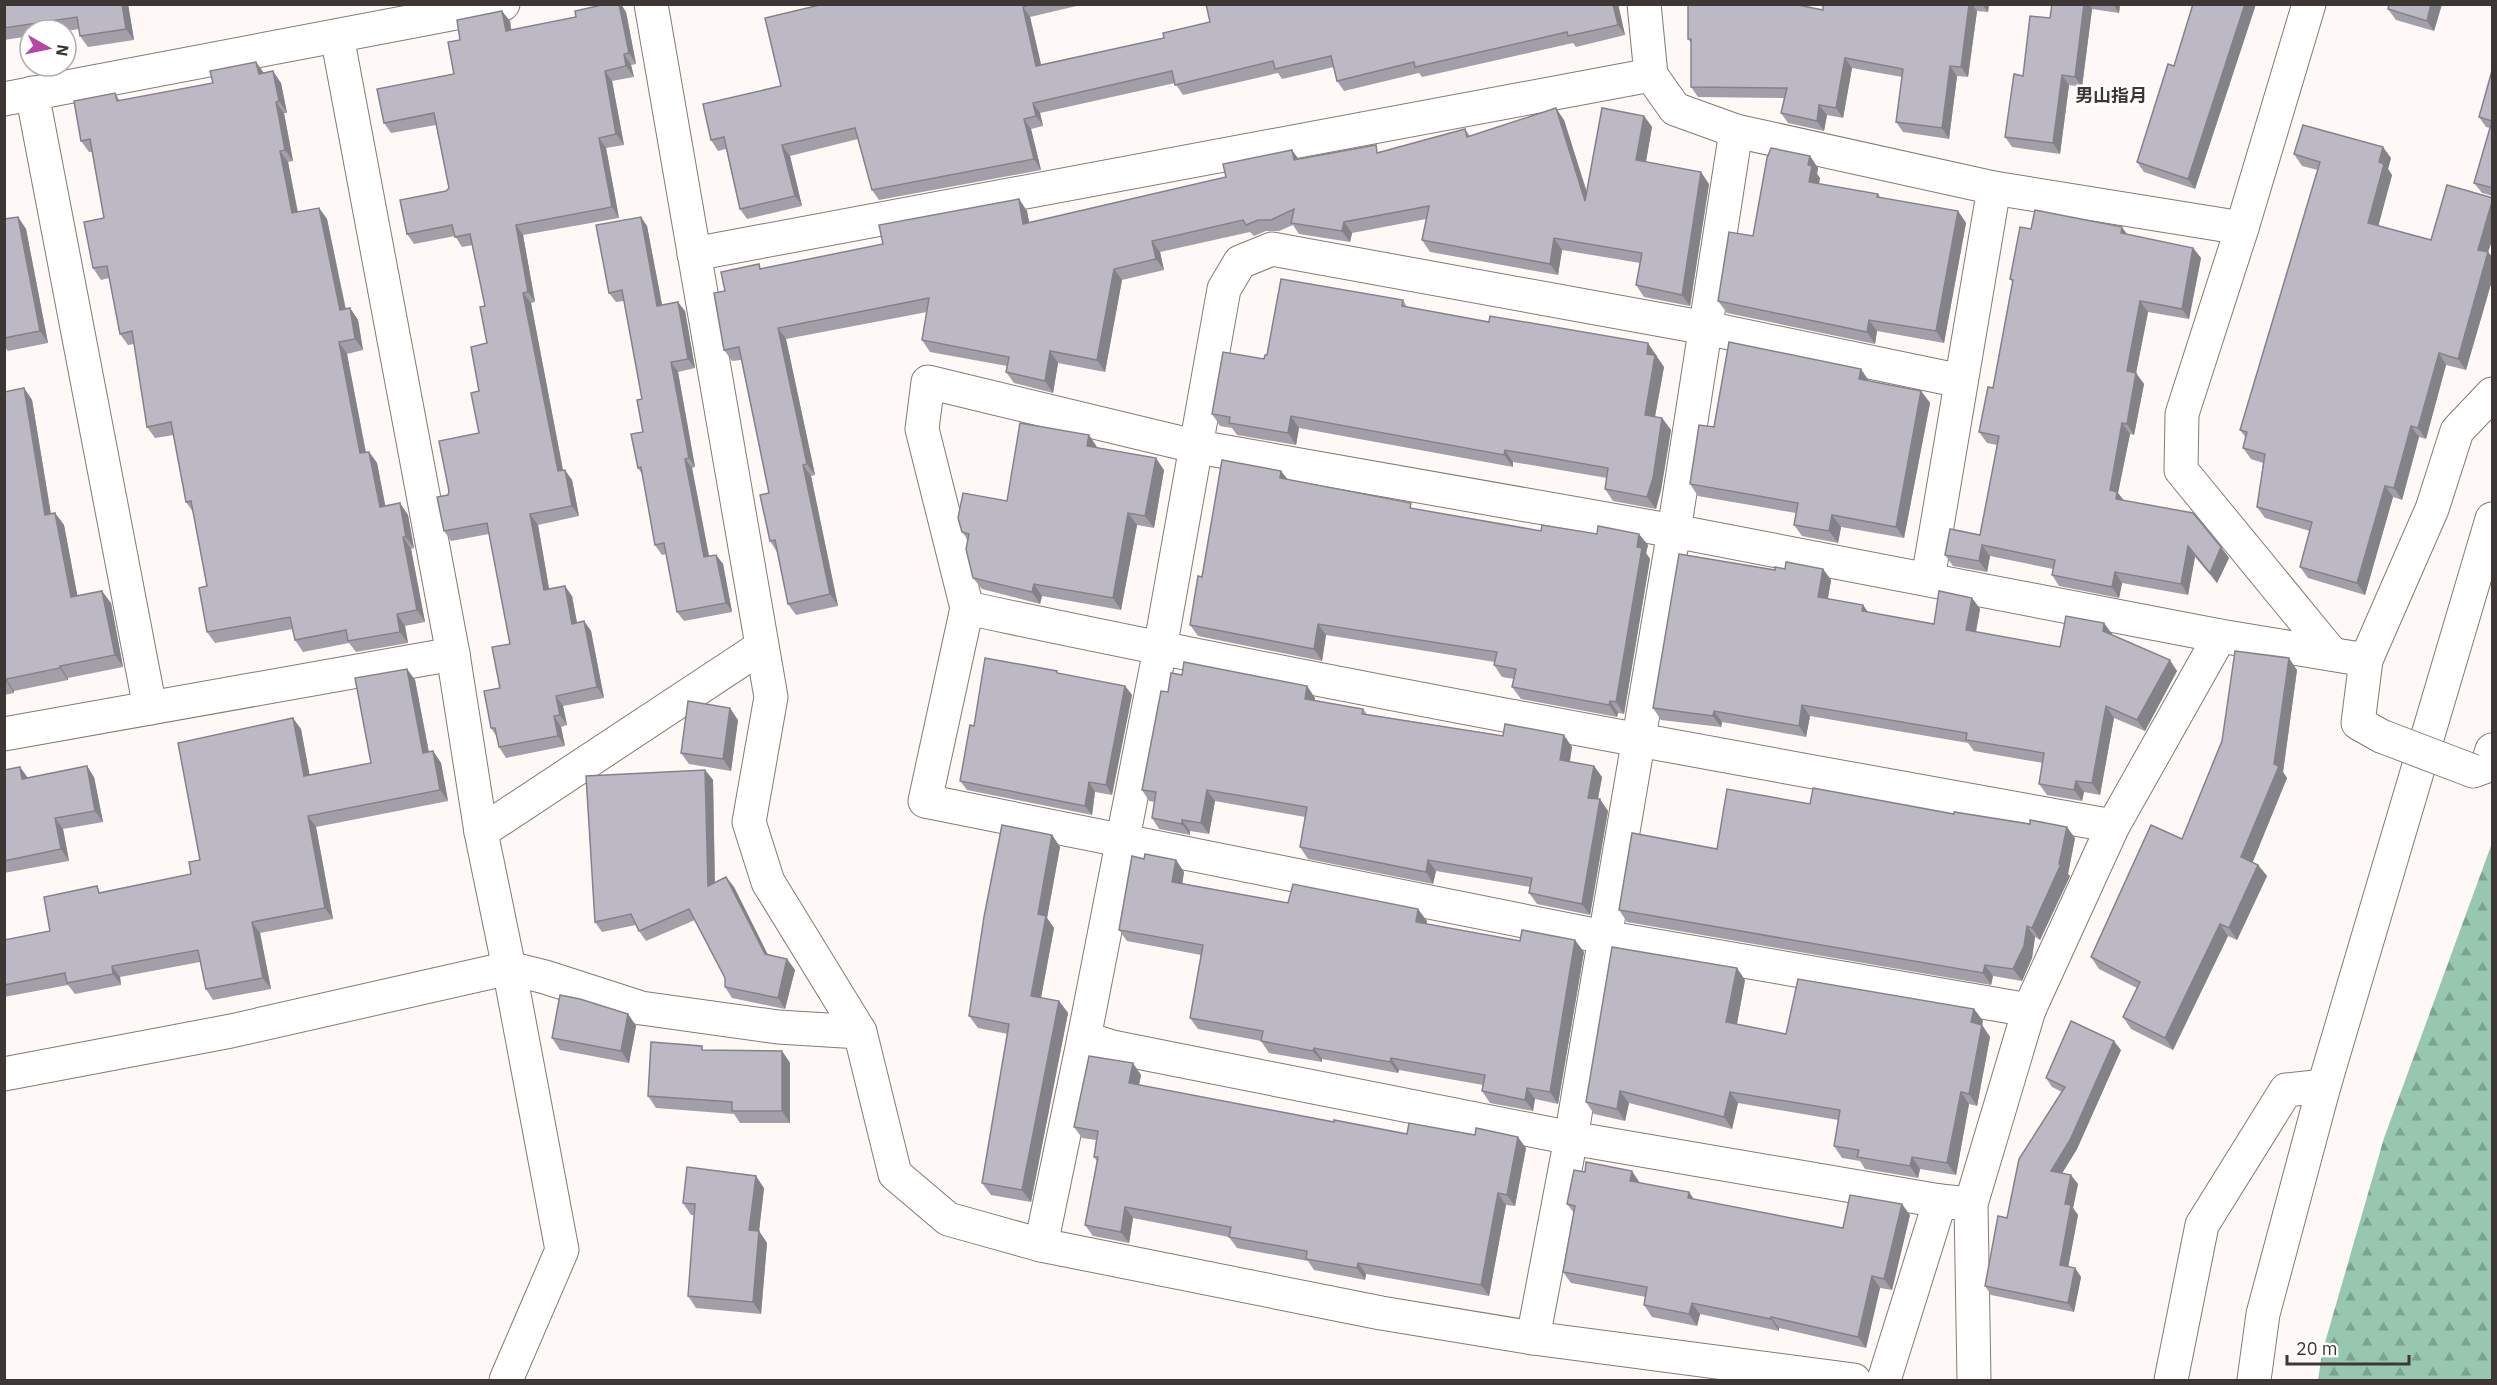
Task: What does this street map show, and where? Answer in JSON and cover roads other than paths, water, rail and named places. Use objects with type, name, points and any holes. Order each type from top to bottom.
[{"type":"street","points":[[150,708],[18,96],[503,4]]},
{"type":"street","points":[[651,4],[771,697],[749,822],[768,882],[860,1032],[895,1174],[948,1219],[1041,1245],[1381,1313],[1533,1338],[1854,1380]]},
{"type":"street","points":[[1644,4],[1651,75],[1675,109],[1736,132],[1994,188],[2242,228]]},
{"type":"street","points":[[2308,4],[2242,228],[2182,414],[2181,470],[2332,654]]},
{"type":"street","points":[[337,36],[453,654],[481,832],[510,968],[562,1250],[506,1380]]},
{"type":"street","points":[[694,254],[1651,75]]},
{"type":"street","points":[[1533,1338],[1571,1138],[1674,531],[1736,132]]},
{"type":"street","points":[[1928,579],[1994,188]]},
{"type":"street","points":[[1041,1245],[1124,842],[1198,447],[1224,289],[1240,262],[1272,249],[1706,328],[1961,381]]},
{"type":"street","points":[[2029,1010],[1604,937],[925,801],[968,608],[922,429],[928,382],[1198,447],[1674,531],[2220,636],[2366,660]]},
{"type":"street","points":[[2483,760],[2381,736],[2358,723],[2366,660],[2432,510],[2457,431],[2493,394]]},
{"type":"street","points":[[2254,1380],[2263,1314],[2325,1086],[2493,519]]},
{"type":"street","points":[[968,608],[1160,649],[1638,740],[2113,826]]},
{"type":"street","points":[[1884,1380],[2029,1010],[2113,826],[2220,636]]},
{"type":"street","points":[[481,832],[762,647]]},
{"type":"street","points":[[4,734],[453,654]]},
{"type":"street","points":[[4,1074],[231,1031],[510,968],[641,1008],[778,1027],[860,1032]]},
{"type":"street","points":[[1084,1038],[1112,1047],[1571,1138],[1955,1202]]},
{"type":"street","points":[[2171,1380],[2202,1225],[2286,1090],[2325,1086]]},
{"type":"street","points":[[1955,1202],[1974,1380]]},
{"type":"district","name":"男山指月","points":[[2111,96]]}]
